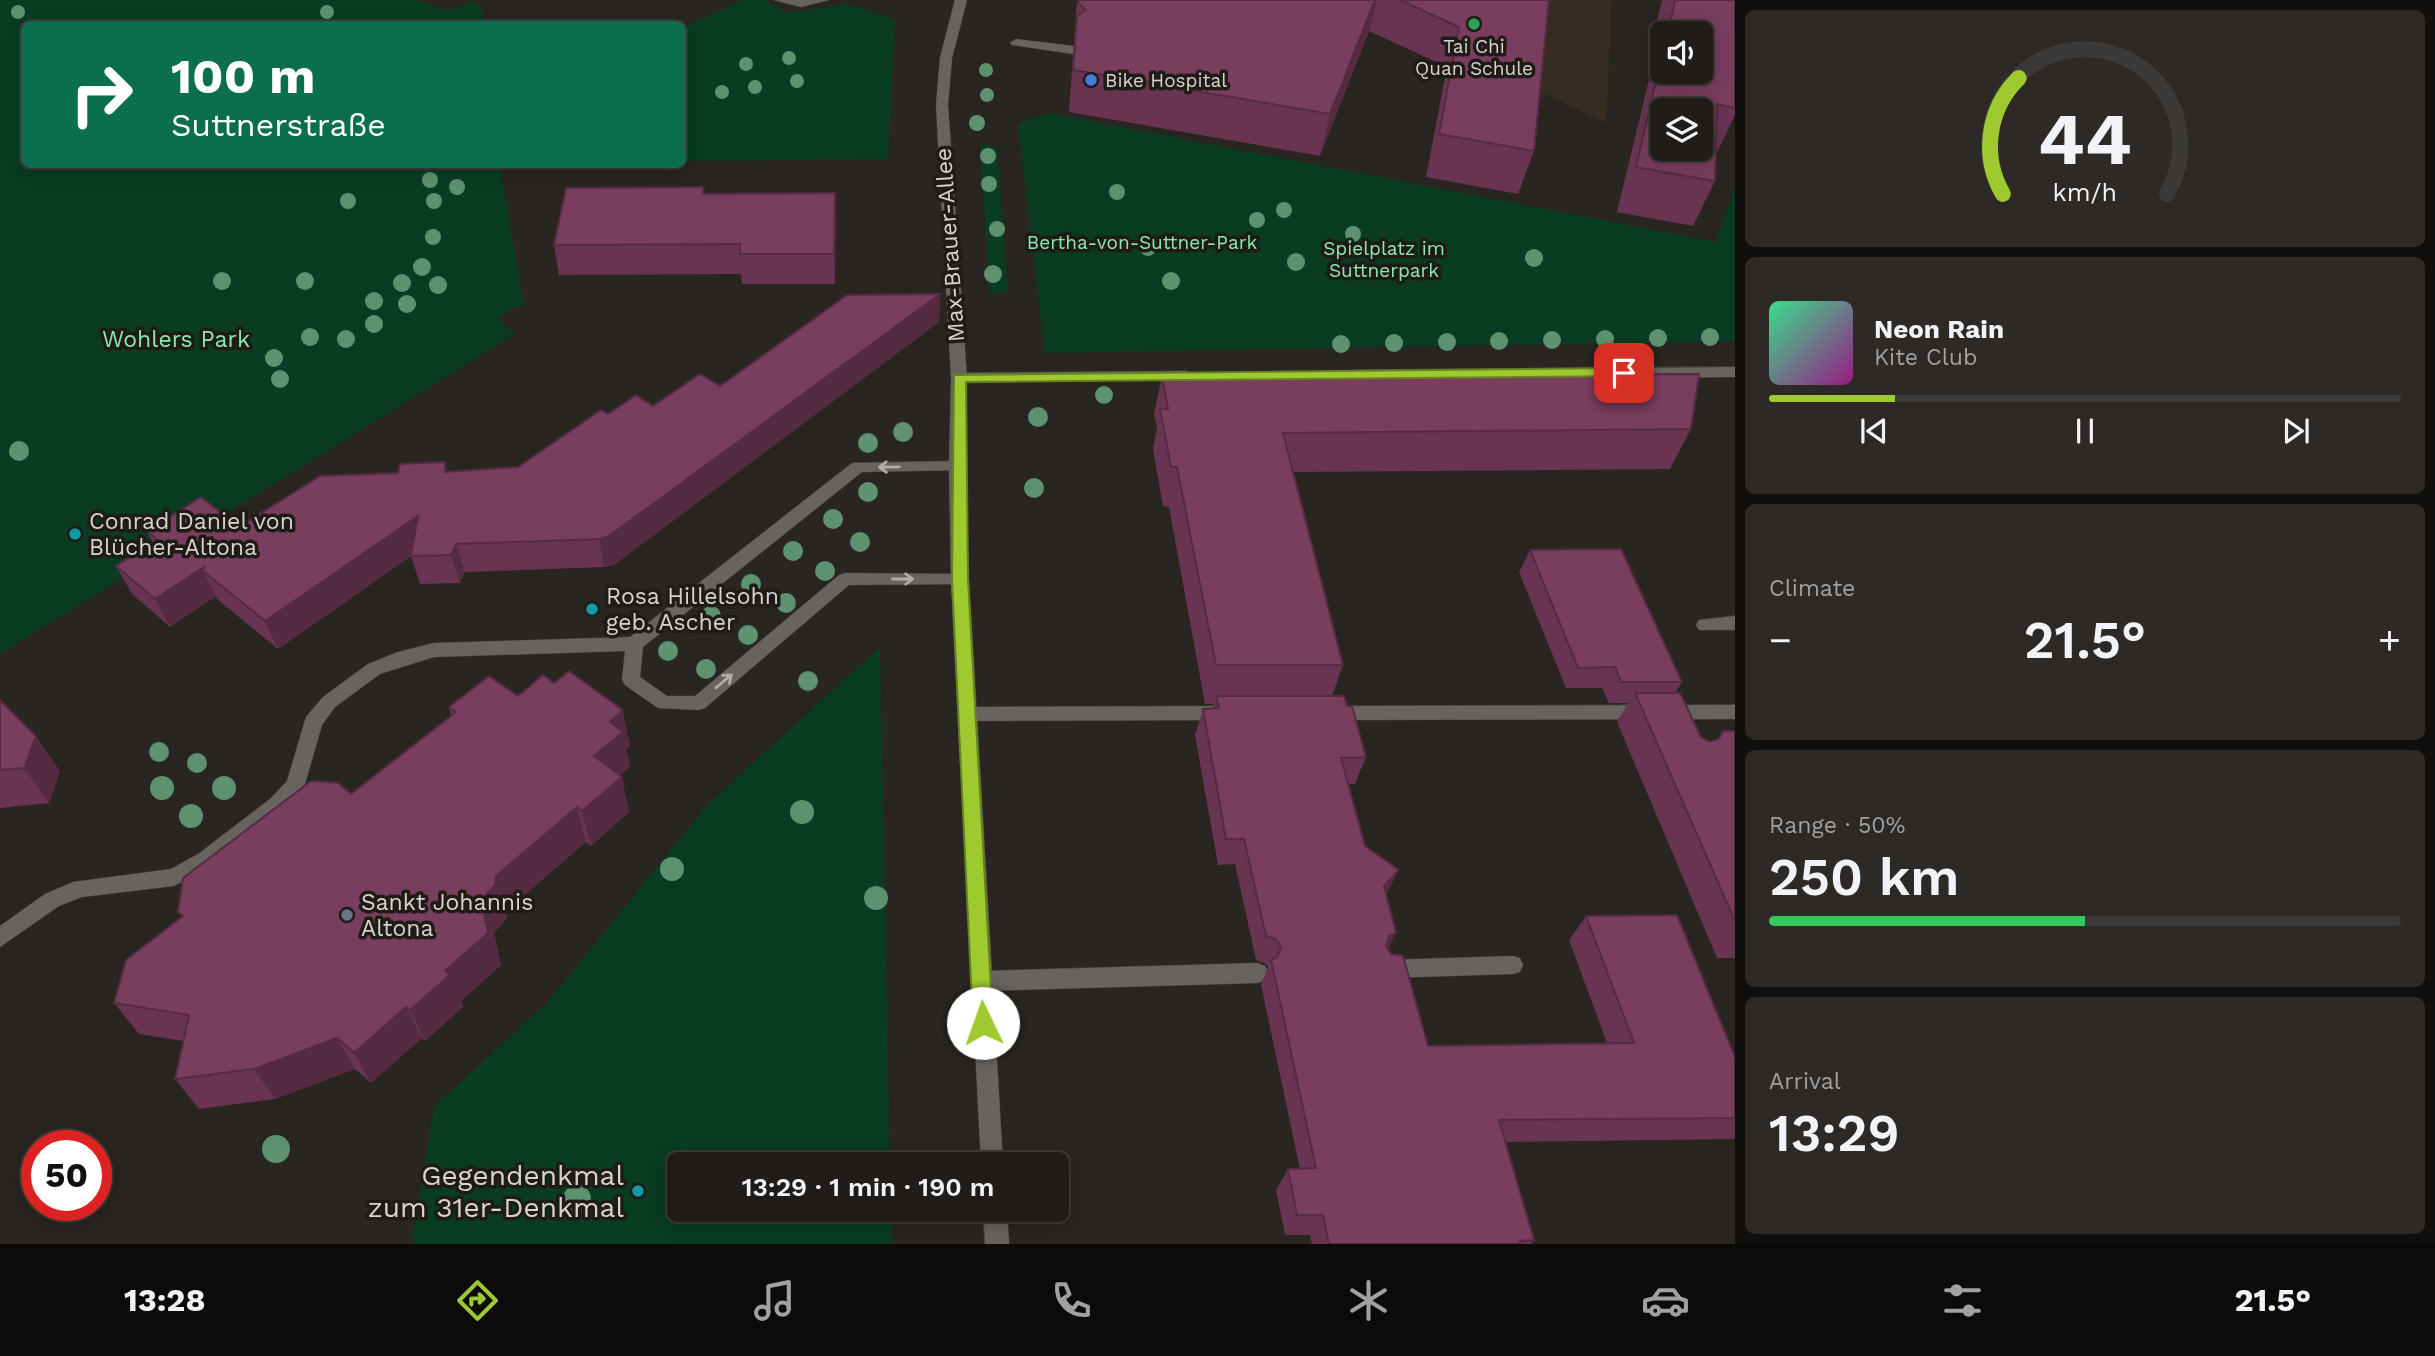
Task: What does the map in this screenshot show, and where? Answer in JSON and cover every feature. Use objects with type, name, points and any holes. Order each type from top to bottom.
[{"type":"street","points":[[780,0],[801,4],[823,0]]},
{"type":"street","name":"Max-Brauer-Allee","points":[[961,0],[946,58],[942,106],[959,378],[957,466],[960,580],[991,1152]]},
{"type":"street","points":[[1016,43],[1073,50]]},
{"type":"street","points":[[1332,375],[1735,372]]},
{"type":"street","points":[[959,378],[1208,376]]},
{"type":"street","points":[[0,938],[52,900],[80,888],[174,877],[205,859],[277,805],[296,785],[313,722],[329,702],[374,669],[398,659],[435,650],[634,644],[858,467],[957,466]]},
{"type":"street","points":[[634,644],[631,680],[664,703],[699,703],[845,579],[960,580]]},
{"type":"street","points":[[1705,625],[1735,623]]},
{"type":"street","points":[[1669,712],[1680,736]]},
{"type":"street","points":[[1312,713],[1735,712]]},
{"type":"street","points":[[968,714],[1243,713]]},
{"type":"street","points":[[1387,969],[1513,965]]},
{"type":"street","points":[[981,981],[1258,973]]},
{"type":"street","points":[[996,1222],[997,1244]]},
{"type":"shaded area","points":[[1339,0],[1612,0],[1606,123],[1530,87]]},
{"type":"green space","name":"Wohlers Park","points":[[0,0],[416,0],[450,11],[469,1],[481,6],[485,20],[494,21],[21,21],[21,168],[501,168],[524,306],[512,308],[497,319],[515,334],[0,654]]},
{"type":"green space","points":[[742,0],[765,0],[787,13],[846,4],[895,19],[888,159],[686,161],[686,27]]},
{"type":"green space","name":"Bertha-von-Suttner-Park","points":[[1049,113],[1716,242],[1735,187],[1735,341],[1045,353],[1018,124]]},
{"type":"green space","points":[[980,144],[997,147],[1008,292],[990,294]]},
{"type":"green space","points":[[880,647],[890,1152],[667,1152],[667,1222],[891,1222],[891,1244],[412,1244],[434,1106],[547,1003],[708,804]]},
{"type":"building","points":[[1078,0],[1375,0],[1330,114],[1073,70],[1077,16],[1086,10]]},
{"type":"building","points":[[1400,0],[1549,0],[1534,151],[1439,134],[1459,27]]},
{"type":"building","points":[[1675,0],[1735,0],[1735,108],[1717,104],[1715,181],[1636,167],[1650,107],[1650,161],[1713,161],[1713,98],[1652,98],[1655,84],[1713,84],[1713,21],[1671,21]]},
{"type":"building","points":[[704,187],[703,194],[835,193],[834,254],[740,254],[740,244],[554,245],[566,188]]},
{"type":"building","points":[[940,294],[609,536],[599,539],[456,544],[451,555],[411,556],[418,516],[265,621],[203,571],[204,567],[155,599],[116,566],[158,540],[147,531],[201,497],[239,527],[320,476],[398,473],[400,464],[445,462],[445,472],[518,467],[601,410],[608,414],[636,395],[653,406],[700,374],[720,386],[847,295]]},
{"type":"building","points":[[1699,374],[1691,429],[1283,433],[1343,665],[1216,665],[1177,467],[1171,467],[1160,409],[1168,409],[1162,375]]},
{"type":"building","points":[[1621,549],[1682,682],[1621,682],[1615,667],[1578,668],[1530,550]]},
{"type":"building","name":"Sankt Johannis Altona","points":[[569,671],[623,710],[610,722],[623,732],[594,756],[622,777],[582,811],[577,807],[496,876],[495,885],[481,900],[488,933],[445,971],[450,975],[410,1010],[406,1007],[354,1053],[337,1038],[254,1069],[175,1079],[189,1015],[114,1003],[126,960],[183,916],[178,912],[183,878],[311,781],[338,783],[351,794],[456,712],[449,707],[489,676],[518,696],[543,675],[554,683]]},
{"type":"building","points":[[1635,693],[1680,693],[1701,737],[1710,742],[1719,739],[1723,731],[1735,731],[1735,921]]},
{"type":"building","points":[[1216,696],[1344,696],[1347,706],[1352,706],[1366,757],[1341,758],[1365,846],[1399,870],[1384,886],[1396,933],[1389,936],[1386,946],[1391,954],[1403,956],[1428,1046],[1634,1043],[1586,916],[1677,915],[1735,1057],[1735,1118],[1499,1120],[1534,1240],[1520,1241],[1521,1244],[1329,1244],[1323,1215],[1297,1215],[1288,1169],[1316,1168],[1271,960],[1277,957],[1281,947],[1276,939],[1266,936],[1244,839],[1226,839],[1203,709],[1219,708]]},
{"type":"building","points":[[0,700],[36,736],[24,768],[0,770]]},
{"type":"place","name":"Tai Chi Quan Schule","points":[[1474,24]]},
{"type":"place","name":"Bike Hospital","points":[[1091,80]]},
{"type":"place","name":"Conrad Daniel von Blücher-Altona","points":[[75,534]]},
{"type":"place","name":"Rosa Hillelsohn geb. Ascher","points":[[592,609]]},
{"type":"place","name":"Sankt Johannis Altona","points":[[347,915]]},
{"type":"place","name":"Gegendenkmal zum 31er-Denkmal","points":[[638,1191]]},
{"type":"route","points":[[983,1023],[960,580],[957,466],[959,378],[1624,373]]},
{"type":"park label","name":"Spielplatz im Suttnerpark","points":[[1384,259]]}]
